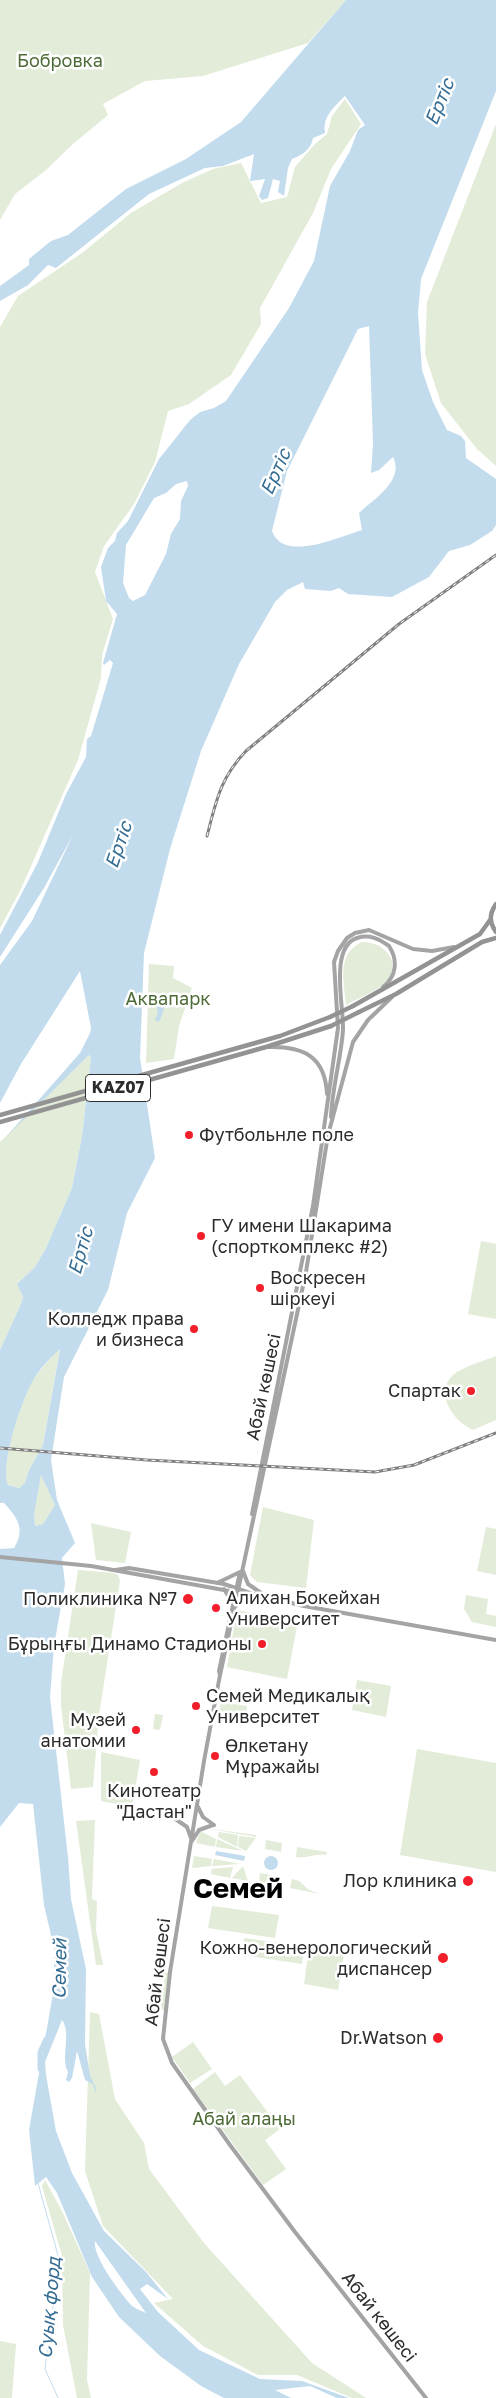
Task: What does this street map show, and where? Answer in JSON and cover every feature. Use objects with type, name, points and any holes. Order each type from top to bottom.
[{"type":"highway","name":"KAZ07","points":[[0,1115],[280,1036],[330,1017],[372,996],[480,934],[490,920],[492,910],[496,904]]},
{"type":"highway","points":[[490,920],[496,932]]},
{"type":"highway","name":"KAZ07","points":[[0,1122],[266,1047],[331,1026],[396,994],[482,942],[496,938]]},
{"type":"main road","points":[[327,1102],[338,1028],[334,962],[338,951],[347,938],[356,933],[369,930],[402,945],[432,951],[449,949],[467,942]]},
{"type":"main road","points":[[330,1126],[343,1029],[340,962],[342,953],[354,939],[363,937],[379,939],[389,946],[396,963],[392,976],[386,985],[372,996]]},
{"type":"main road","points":[[330,1126],[353,1042],[368,1020],[396,994]]},
{"type":"main road","points":[[266,1047],[285,1047],[302,1050],[313,1057],[323,1073],[327,1102]]},
{"type":"main road","name":"Абай көшесі","points":[[241,1570],[302,1272],[327,1102]]},
{"type":"main road","name":"Абай көшесі","points":[[330,1126],[306,1272],[241,1570],[232,1603],[197,1805],[165,2011],[163,2039],[167,2056],[295,2232],[426,2398]]},
{"type":"main road","points":[[0,1557],[91,1566],[236,1590]]},
{"type":"main road","points":[[115,1570],[129,1568],[217,1583],[236,1590],[304,1606],[496,1640]]},
{"type":"main road","points":[[217,1583],[241,1570],[248,1584],[265,1596]]},
{"type":"main road","points":[[224,1589],[232,1603]]},
{"type":"main road","name":"Абай көшесі","points":[[220,1673],[236,1590]]},
{"type":"main road","points":[[234,1608],[242,1599],[253,1594]]},
{"type":"main road","points":[[191,1843],[199,1830],[214,1825],[203,1817],[197,1805]]},
{"type":"main road","points":[[174,1818],[187,1827],[191,1843]]},
{"type":"green space","name":"Бобровка","points":[[0,0],[346,0],[308,43],[203,76],[145,81],[103,104],[108,115],[73,144],[46,170],[15,194],[0,220]]},
{"type":"green space","points":[[345,99],[361,124],[331,169],[313,213],[260,308],[261,324],[231,375],[189,404],[168,411],[155,462],[134,504],[104,546],[95,572],[113,619],[102,655],[101,678],[78,760],[20,891],[0,928],[0,327],[18,296],[82,253],[131,213],[182,183],[213,169],[241,163],[261,203],[287,197],[295,167],[314,145],[327,134],[332,116]]},
{"type":"green space","points":[[496,124],[496,466],[477,449],[441,403],[425,354],[427,302]]},
{"type":"green space","points":[[362,942],[377,945],[388,954],[393,966],[391,974],[387,981],[378,988],[346,1005],[343,978],[345,961],[354,947]]},
{"type":"green space","name":"Аквапарк","points":[[149,964],[174,966],[173,978],[192,988],[179,1026],[174,1059],[146,1063]]},
{"type":"green space","points":[[89,1055],[91,1058],[82,1136],[72,1188],[46,1248],[35,1267],[17,1284],[23,1297],[0,1350],[0,1142]]},
{"type":"green space","points":[[481,1241],[496,1244],[496,1319],[468,1314]]},
{"type":"green space","points":[[60,1347],[43,1445],[29,1470],[25,1483],[19,1488],[8,1485],[6,1475],[7,1462],[24,1399],[35,1377]]},
{"type":"green space","name":"Спартак","points":[[496,1356],[496,1420],[473,1430],[459,1421],[448,1406],[445,1390],[447,1382],[453,1375],[463,1369]]},
{"type":"green space","points":[[41,1474],[55,1505],[43,1524],[35,1526],[34,1515]]},
{"type":"green space","points":[[263,1507],[314,1520],[306,1588],[257,1582],[250,1575]]},
{"type":"green space","points":[[91,1523],[131,1532],[125,1563],[96,1560]]},
{"type":"green space","points":[[486,1527],[496,1529],[496,1575],[477,1571]]},
{"type":"green space","points":[[78,1570],[113,1573],[118,1575],[120,1581],[99,1715],[93,1787],[71,1789],[61,1705],[61,1683]]},
{"type":"green space","points":[[466,1595],[488,1599],[486,1614],[496,1616],[496,1627],[472,1622],[464,1609]]},
{"type":"green space","name":"Бұрыңғы Динамо Стадионы","points":[[237,1610],[298,1621],[287,1679],[227,1667]]},
{"type":"green space","points":[[357,1680],[391,1686],[386,1717],[352,1710]]},
{"type":"green space","points":[[308,1692],[326,1695],[324,1704],[307,1701]]},
{"type":"green space","points":[[221,1702],[247,1706],[245,1722],[218,1717]]},
{"type":"green space","points":[[155,1714],[163,1715],[160,1730],[153,1729]]},
{"type":"green space","points":[[417,1749],[496,1763],[496,1872],[400,1855]]},
{"type":"green space","points":[[101,1752],[140,1760],[132,1807],[101,1801]]},
{"type":"green space","points":[[95,1820],[92,1899],[97,1901],[96,1930],[103,1965],[96,1965],[76,1821]]},
{"type":"green space","points":[[205,1828],[256,1835],[256,1837]]},
{"type":"green space","points":[[200,1831],[216,1839],[215,1847],[196,1843]]},
{"type":"green space","points":[[219,1832],[238,1835],[237,1847],[218,1837]]},
{"type":"green space","points":[[239,1836],[256,1838],[246,1851],[238,1847]]},
{"type":"green space","points":[[217,1839],[243,1851],[216,1847]]},
{"type":"green space","points":[[266,1840],[282,1843],[281,1852],[265,1849]]},
{"type":"green space","points":[[297,1847],[327,1852],[326,1855],[296,1857]]},
{"type":"green space","points":[[194,1856],[212,1859],[211,1866],[192,1868]]},
{"type":"green space","points":[[214,1859],[240,1864],[212,1866]]},
{"type":"green space","points":[[243,1866],[248,1881],[232,1878]]},
{"type":"green space","points":[[233,1867],[230,1878],[211,1874],[212,1869]]},
{"type":"green space","points":[[260,1873],[276,1876],[275,1886],[259,1883]]},
{"type":"green space","points":[[292,1879],[299,1881],[309,1890],[320,1894],[290,1888]]},
{"type":"green space","points":[[212,1906],[279,1915],[275,1938],[208,1928]]},
{"type":"green space","points":[[244,1938],[304,1946],[302,1964],[242,1955]]},
{"type":"green space","points":[[309,1948],[344,1953],[338,1990],[304,1984]]},
{"type":"green space","points":[[170,1972],[165,2011],[160,2009],[165,1973]]},
{"type":"green space","points":[[90,2012],[99,2014],[115,2099],[144,2143],[149,2169],[204,2243],[312,2363],[366,2398],[352,2398],[297,2375],[258,2375],[203,2346],[154,2303],[173,2299],[103,2226],[85,2171]]},
{"type":"green space","name":"Абай алаңы","points":[[193,2042],[212,2069],[190,2083],[172,2057]]},
{"type":"green space","name":"Абай алаңы","points":[[215,2072],[225,2086],[240,2075],[280,2129],[265,2140],[286,2169],[263,2185],[193,2089]]},
{"type":"green space","points":[[45,2180],[63,2213],[90,2273],[87,2380],[91,2398],[77,2398],[63,2325],[62,2256],[42,2186]]},
{"type":"green space","points":[[0,2341],[16,2344],[12,2398],[0,2398]]},
{"type":"water","name":"Ертіс","points":[[346,0],[496,0],[496,91],[421,279],[418,313],[422,370],[433,402],[447,430],[461,436],[465,441],[466,458],[496,479],[496,525],[492,531],[470,545],[449,551],[429,577],[392,597],[348,594],[339,588],[331,591],[305,589],[303,582],[287,590],[275,602],[239,664],[201,751],[170,849],[144,953],[140,1058],[155,1158],[127,1213],[108,1290],[64,1377],[51,1460],[57,1500],[75,1543],[62,1558],[65,1584],[54,1646],[50,1697],[71,1899],[86,1969],[85,2044],[90,2076],[96,2088],[96,2093],[93,2084],[85,2080],[77,2051],[72,2078],[69,2082],[66,2080],[68,2072],[65,2060],[66,2032],[62,2020],[45,2062],[56,2131],[72,2173],[104,2231],[146,2272],[168,2299],[147,2284],[140,2289],[158,2312],[199,2350],[260,2379],[302,2381],[349,2398],[337,2398],[310,2386],[275,2390],[291,2398],[224,2398],[201,2386],[160,2356],[119,2317],[92,2277],[57,2193],[46,2177],[35,2186],[29,2130],[54,1988],[54,1948],[44,1905],[33,1804],[19,1803],[0,1827],[0,1549],[14,1548],[18,1541],[20,1529],[13,1513],[4,1503],[0,1503],[0,1350],[23,1297],[17,1284],[35,1267],[46,1248],[72,1188],[82,1136],[91,1058],[89,1055],[6,1137],[80,1053],[91,1028],[80,971],[21,1064],[0,1103],[0,965],[32,921],[73,835],[44,888],[0,957],[0,935],[38,862],[66,794],[86,757],[87,739],[91,736],[113,663],[110,660],[104,665],[103,663],[117,614],[106,601],[101,567],[108,548],[115,541],[117,533],[128,521],[159,459],[190,420],[200,412],[214,408],[226,401],[289,308],[314,261],[330,186],[350,151],[358,130],[365,125],[345,96],[327,117],[325,133],[313,138],[306,152],[292,159],[288,168],[284,196],[278,192],[280,181],[273,179],[268,198],[262,200],[259,196],[265,179],[250,181],[254,154],[223,166],[205,168],[149,194],[56,268],[48,265],[28,285],[0,301],[0,286],[29,265],[29,259],[51,241],[68,235],[126,189],[186,159],[241,122]],"holes":[[[369,326],[373,443],[371,473],[379,470],[393,457],[396,465],[395,473],[380,495],[359,513],[362,530],[312,545],[299,547],[287,545],[278,540],[272,531],[287,471],[358,329]],[[187,481],[188,486],[181,501],[180,519],[171,534],[166,554],[145,595],[133,601],[129,598],[123,583],[126,545],[154,498],[166,493],[176,484]],[[60,1349],[43,1445],[29,1470],[25,1483],[19,1488],[8,1485],[6,1475],[7,1462],[24,1400],[35,1377]],[[41,1475],[55,1505],[43,1524],[35,1526],[34,1515]],[[95,2241],[146,2313],[132,2306],[108,2275],[98,2256]]]},
{"type":"water","points":[[161,996],[166,996],[169,1000],[158,1022],[155,1020],[158,1013],[156,1000]]},
{"type":"water","points":[[216,1851],[245,1856],[244,1861],[215,1855]]},
{"type":"water","points":[[271,1856],[276,1858],[278,1863],[276,1868],[271,1870],[266,1868],[264,1863],[266,1858]]},
{"type":"waterway","name":"Семей","points":[[40,2069],[40,2052],[46,2039]]},
{"type":"waterway","name":"Суық форд","points":[[38,2183],[59,2259],[45,2369],[58,2398]]},
{"type":"railway","points":[[207,836],[220,791],[230,771],[246,751],[399,624],[496,555]]},
{"type":"railway","points":[[0,1448],[147,1460],[375,1472],[414,1465],[496,1433]]},
{"type":"place","name":"Футбольнле поле","points":[[189,1135]]},
{"type":"place","name":"ГУ имени Шакарима (спорткомплекс #2)","points":[[201,1236]]},
{"type":"place","name":"Воскресен шіркеуі","points":[[260,1288]]},
{"type":"place","name":"Колледж права и бизнеса","points":[[194,1329]]},
{"type":"place","name":"Спартак","points":[[471,1391]]},
{"type":"place","name":"Поликлиника №7","points":[[188,1599]]},
{"type":"place","name":"Алихан Бокейхан Университет","points":[[216,1608]]},
{"type":"place","name":"Бұрыңғы Динамо Стадионы","points":[[262,1644]]},
{"type":"place","name":"Семей Медикалық Университет","points":[[196,1706]]},
{"type":"place","name":"Музей анатомии","points":[[136,1730]]},
{"type":"place","name":"Өлкетану Мұражайы","points":[[215,1756]]},
{"type":"place","name":"Кинотеатр \"Дастан\"","points":[[154,1772]]},
{"type":"place","name":"Лор клиника","points":[[468,1881]]},
{"type":"place","name":"Кожно-венерологический диспансер","points":[[443,1958]]},
{"type":"place","name":"Dr.Watson","points":[[438,2038]]},
{"type":"district","name":"Семей","points":[[238,1889]]}]
